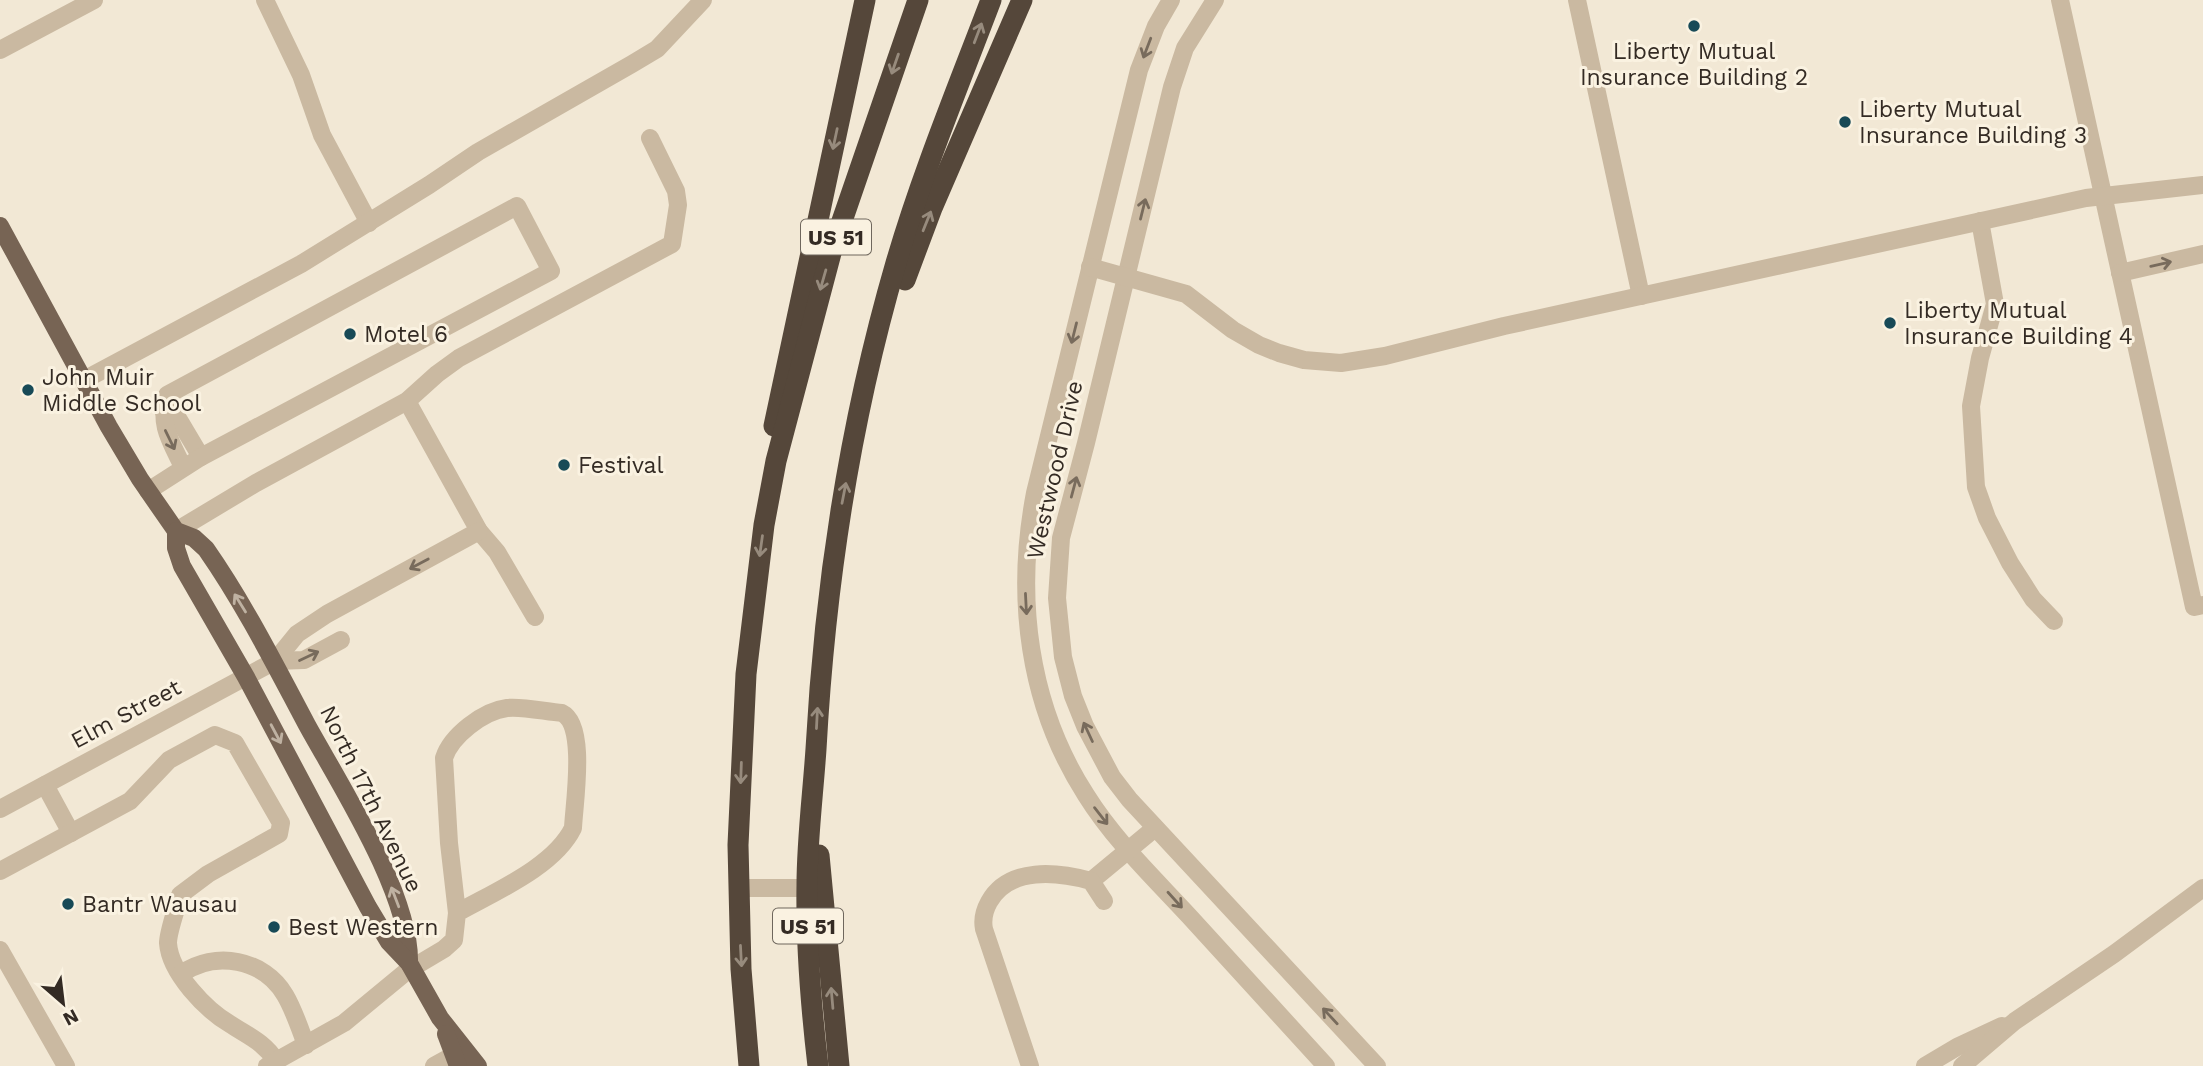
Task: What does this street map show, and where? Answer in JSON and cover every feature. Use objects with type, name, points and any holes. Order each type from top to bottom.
[{"type":"highway","points":[[772,479],[776,411],[865,0]]},
{"type":"highway","name":"US 51","points":[[749,1066],[738,888],[742,737],[746,674],[772,479],[831,253],[918,0]]},
{"type":"highway","name":"US 51","points":[[818,1066],[810,986],[807,888],[828,593],[870,361],[902,242],[991,0]]},
{"type":"highway","points":[[852,449],[921,235],[1022,0]]},
{"type":"highway","points":[[813,786],[839,1066]]},
{"type":"main road","points":[[0,226],[148,491],[176,531]]},
{"type":"main road","name":"North 17th Avenue","points":[[410,965],[406,932],[382,865],[275,661],[206,549],[194,538],[176,531],[179,561],[246,677],[372,915],[389,943],[410,965],[440,1017],[478,1066]]},
{"type":"main road","name":"North 17th Avenue","points":[[440,1017],[456,1061]]},
{"type":"street","points":[[0,50],[94,0]]},
{"type":"street","points":[[265,0],[301,75],[322,135],[369,223]]},
{"type":"street","points":[[84,380],[301,264],[478,152],[657,49],[703,0]]},
{"type":"street","name":"Westwood Drive","points":[[1171,0],[1156,26],[1139,70],[1090,267],[1031,518],[1025,607],[1035,669],[1058,740],[1085,794],[1129,850],[1326,1066]]},
{"type":"street","name":"Westwood Drive","points":[[1215,0],[1196,28],[1178,66],[1086,443],[1060,538],[1056,577],[1058,622],[1069,684],[1090,737],[1112,777],[1155,828],[1377,1066]]},
{"type":"street","points":[[1577,0],[1641,296]]},
{"type":"street","points":[[2060,0],[2194,607],[2203,605]]},
{"type":"street","points":[[176,531],[256,483],[407,401],[459,358],[672,244],[678,205],[676,191],[650,138]]},
{"type":"street","points":[[1090,267],[1185,293],[1233,330],[1259,345],[1293,357],[1323,363],[1363,360],[2102,195],[2203,185]]},
{"type":"street","points":[[148,491],[201,457],[551,271],[517,206],[167,395],[163,410],[164,428],[183,467]]},
{"type":"street","points":[[1980,221],[1995,303],[1978,366],[1971,406],[1976,487],[1987,518],[2010,562],[2033,599],[2054,621]]},
{"type":"street","points":[[2120,273],[2203,254]]},
{"type":"street","points":[[407,401],[479,531],[497,552],[535,617]]},
{"type":"street","points":[[163,410],[179,420],[201,457]]},
{"type":"street","points":[[275,661],[297,634],[327,614],[479,531]]},
{"type":"street","points":[[275,661],[304,660],[341,640]]},
{"type":"street","name":"Elm Street","points":[[0,809],[275,661]]},
{"type":"street","points":[[0,871],[130,801],[169,760],[215,735],[235,743],[281,823],[279,834],[208,874],[180,895],[168,943],[181,974],[195,995],[210,1010],[262,1044],[272,1064],[344,1023],[410,965],[451,943],[456,934],[457,913],[448,831],[444,758],[448,746],[478,720],[506,708],[569,716],[574,727],[577,749],[573,828],[567,840],[532,869],[457,913]]},
{"type":"street","points":[[45,785],[71,833]]},
{"type":"street","points":[[1091,881],[1155,828]]},
{"type":"street","points":[[1030,1066],[986,937],[984,914],[996,891],[1020,877],[1057,875],[1091,881],[1104,901]]},
{"type":"street","points":[[738,888],[807,888]]},
{"type":"street","points":[[1962,1066],[2015,1020],[2114,954],[2203,888]]},
{"type":"street","points":[[0,950],[66,1066]]},
{"type":"street","points":[[181,974],[195,966],[224,961],[240,962],[258,969],[275,981],[285,995],[306,1045]]},
{"type":"street","points":[[1925,1066],[1957,1047],[2015,1020]]},
{"type":"street","points":[[434,1066],[456,1061]]},
{"type":"place","name":"Liberty Mutual Insurance Building 2","points":[[1694,26]]},
{"type":"place","name":"Liberty Mutual Insurance Building 3","points":[[1845,122]]},
{"type":"place","name":"Liberty Mutual Insurance Building 4","points":[[1890,323]]},
{"type":"place","name":"Motel 6","points":[[350,334]]},
{"type":"place","name":"John Muir Middle School","points":[[28,390]]},
{"type":"place","name":"Festival","points":[[564,465]]},
{"type":"place","name":"Bantr Wausau","points":[[68,904]]},
{"type":"place","name":"Best Western","points":[[274,927]]}]
